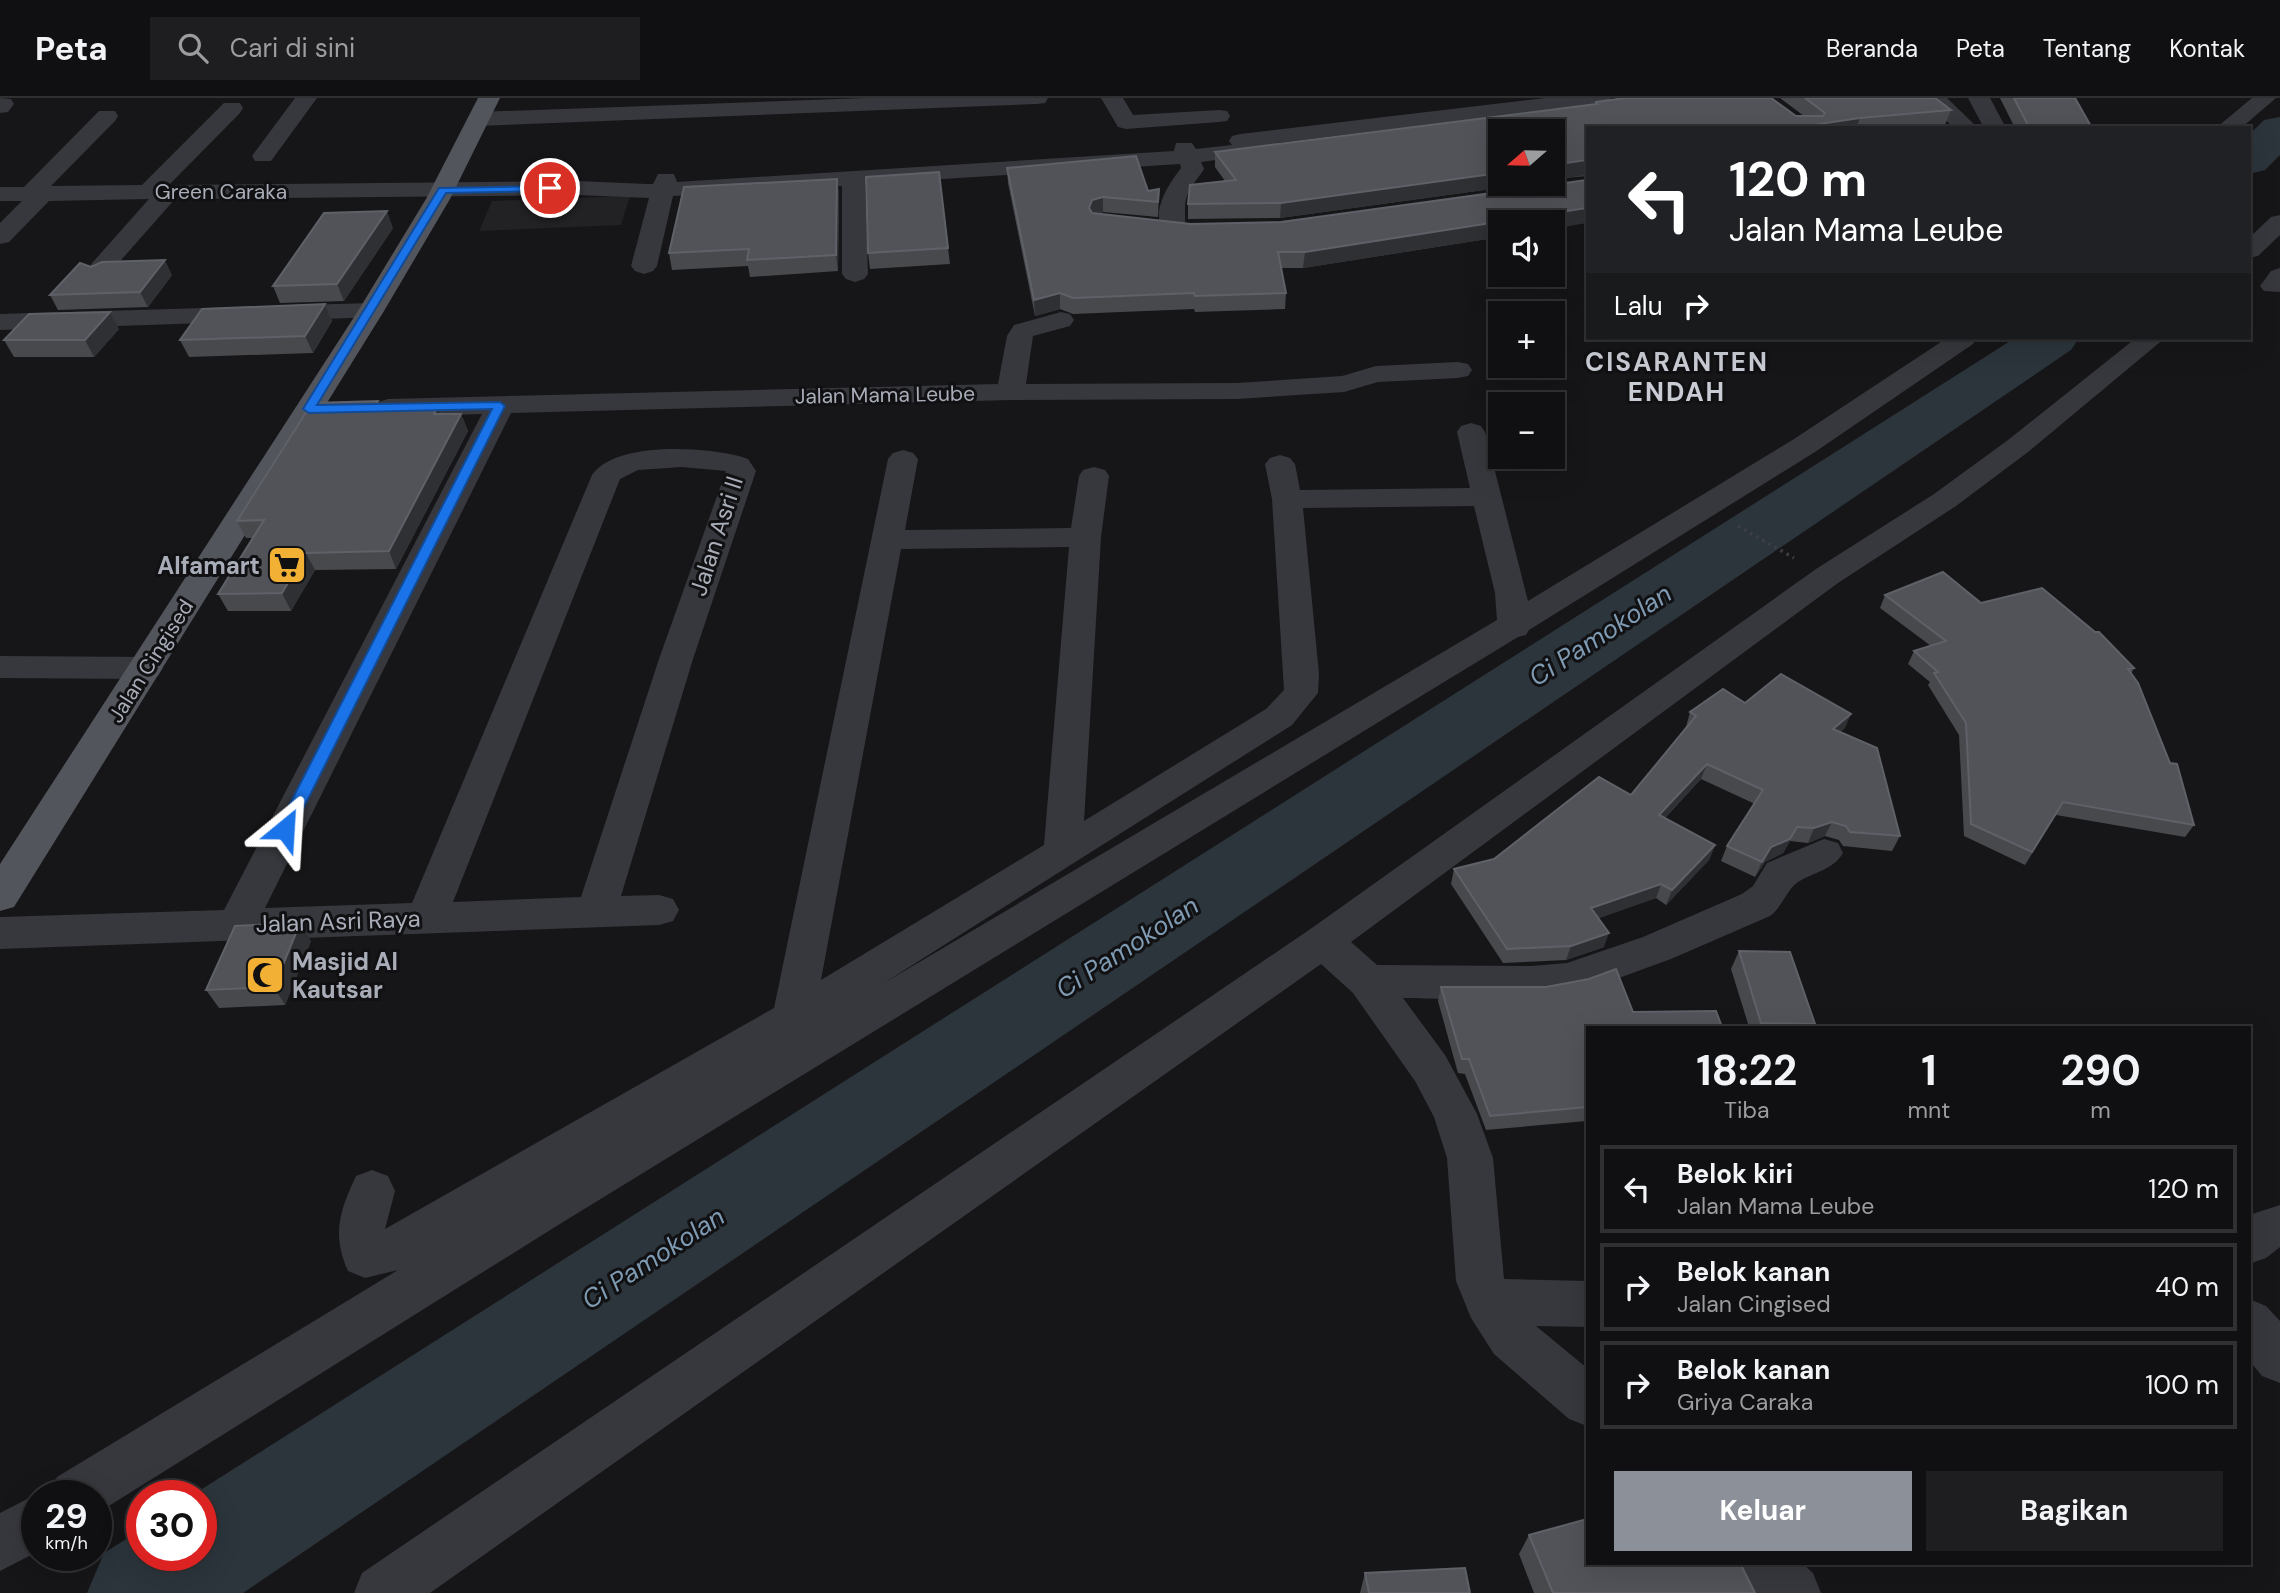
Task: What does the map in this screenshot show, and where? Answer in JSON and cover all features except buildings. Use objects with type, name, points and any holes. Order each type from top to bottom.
[{"type":"main road","name":"Jalan Cingised","points":[[0,895],[146,668],[336,409],[371,311],[442,190],[489,98]]},
{"type":"street","points":[[263,156],[306,98]]},
{"type":"street","points":[[478,119],[1037,98]]},
{"type":"street","points":[[1112,98],[1126,122],[1219,116]]},
{"type":"street","points":[[1186,152],[1600,98]]},
{"type":"street","points":[[1934,98],[1965,126]]},
{"type":"street","points":[[1979,98],[1994,126]]},
{"type":"street","points":[[2230,126],[2265,98]]},
{"type":"street","points":[[657,185],[1186,152],[1619,101]]},
{"type":"street","points":[[97,271],[159,192],[232,108]]},
{"type":"street","points":[[0,237],[107,116]]},
{"type":"street","points":[[1172,228],[1171,205],[1181,183],[1193,169],[1186,152]]},
{"type":"street","points":[[657,185],[853,179],[928,170]]},
{"type":"street","points":[[853,179],[855,274]]},
{"type":"street","points":[[644,266],[657,185]]},
{"type":"street","name":"Green Caraka","points":[[0,194],[657,185]]},
{"type":"street","points":[[2251,249],[2280,222]]},
{"type":"street","points":[[0,321],[371,311]]},
{"type":"street","points":[[1011,392],[1023,331],[1061,320]]},
{"type":"street","points":[[102,1480],[331,1337],[747,1067],[1514,627],[1795,452],[1961,340]]},
{"type":"street","points":[[382,1593],[1323,941],[1828,576],[1945,500],[2018,446],[2150,340]]},
{"type":"street","name":"Jalan Mama Leube","points":[[336,409],[1011,392],[1294,388],[1343,384],[1376,374],[1458,370]]},
{"type":"street","points":[[237,924],[500,406]]},
{"type":"street","points":[[1471,432],[1511,593],[1514,627]]},
{"type":"street","name":"Jalan Asri II","points":[[426,918],[607,475],[624,464],[635,462],[666,459],[729,462],[737,465],[741,471],[676,659],[596,912]]},
{"type":"street","points":[[808,1030],[886,540],[903,459]]},
{"type":"street","points":[[1063,852],[1085,537],[1094,477]]},
{"type":"street","points":[[808,1030],[1063,852],[1279,717],[1301,693],[1283,482],[1488,497]]},
{"type":"street","points":[[886,540],[1085,537]]},
{"type":"street","points":[[0,667],[146,668]]},
{"type":"street","points":[[1368,981],[1532,982],[1584,975],[1657,948],[1756,905],[1767,897],[1781,873],[1824,853]]},
{"type":"street","name":"Jalan Asri Raya","points":[[8,933],[659,910]]},
{"type":"street","points":[[1323,941],[1368,981],[1430,1068],[1455,1114],[1470,1158],[1480,1281],[1488,1302],[1511,1337],[1586,1400]]},
{"type":"street","points":[[372,1191],[359,1244],[365,1256],[387,1253],[747,1067]]},
{"type":"street","points":[[2251,1241],[2264,1231],[2280,1226]]},
{"type":"street","points":[[1488,1302],[1586,1304]]},
{"type":"street","points":[[2251,1324],[2280,1359]]},
{"type":"street","points":[[0,1544],[21,1531]]},
{"type":"street","points":[[1766,1565],[1793,1593]]},
{"type":"path","points":[[1732,522],[1801,561]]},
{"type":"shaded area","points":[[630,196],[621,225],[479,231],[492,201]]},
{"type":"waterway","name":"Ci Pamokolan","points":[[2251,158],[2280,130]]},
{"type":"waterway","name":"Ci Pamokolan","points":[[217,1544],[2049,340]]},
{"type":"waterway","name":"Ci Pamokolan","points":[[144,1593],[178,1571]]},
{"type":"place","name":"Alfamart","points":[[287,565]]},
{"type":"place","name":"Masjid Al Kautsar","points":[[265,975]]},
{"type":"district","name":"CISARANTEN ENDAH","points":[[1677,377]]},
{"type":"route","points":[[285,829],[500,406],[309,409],[371,311],[442,190],[550,188]]}]
